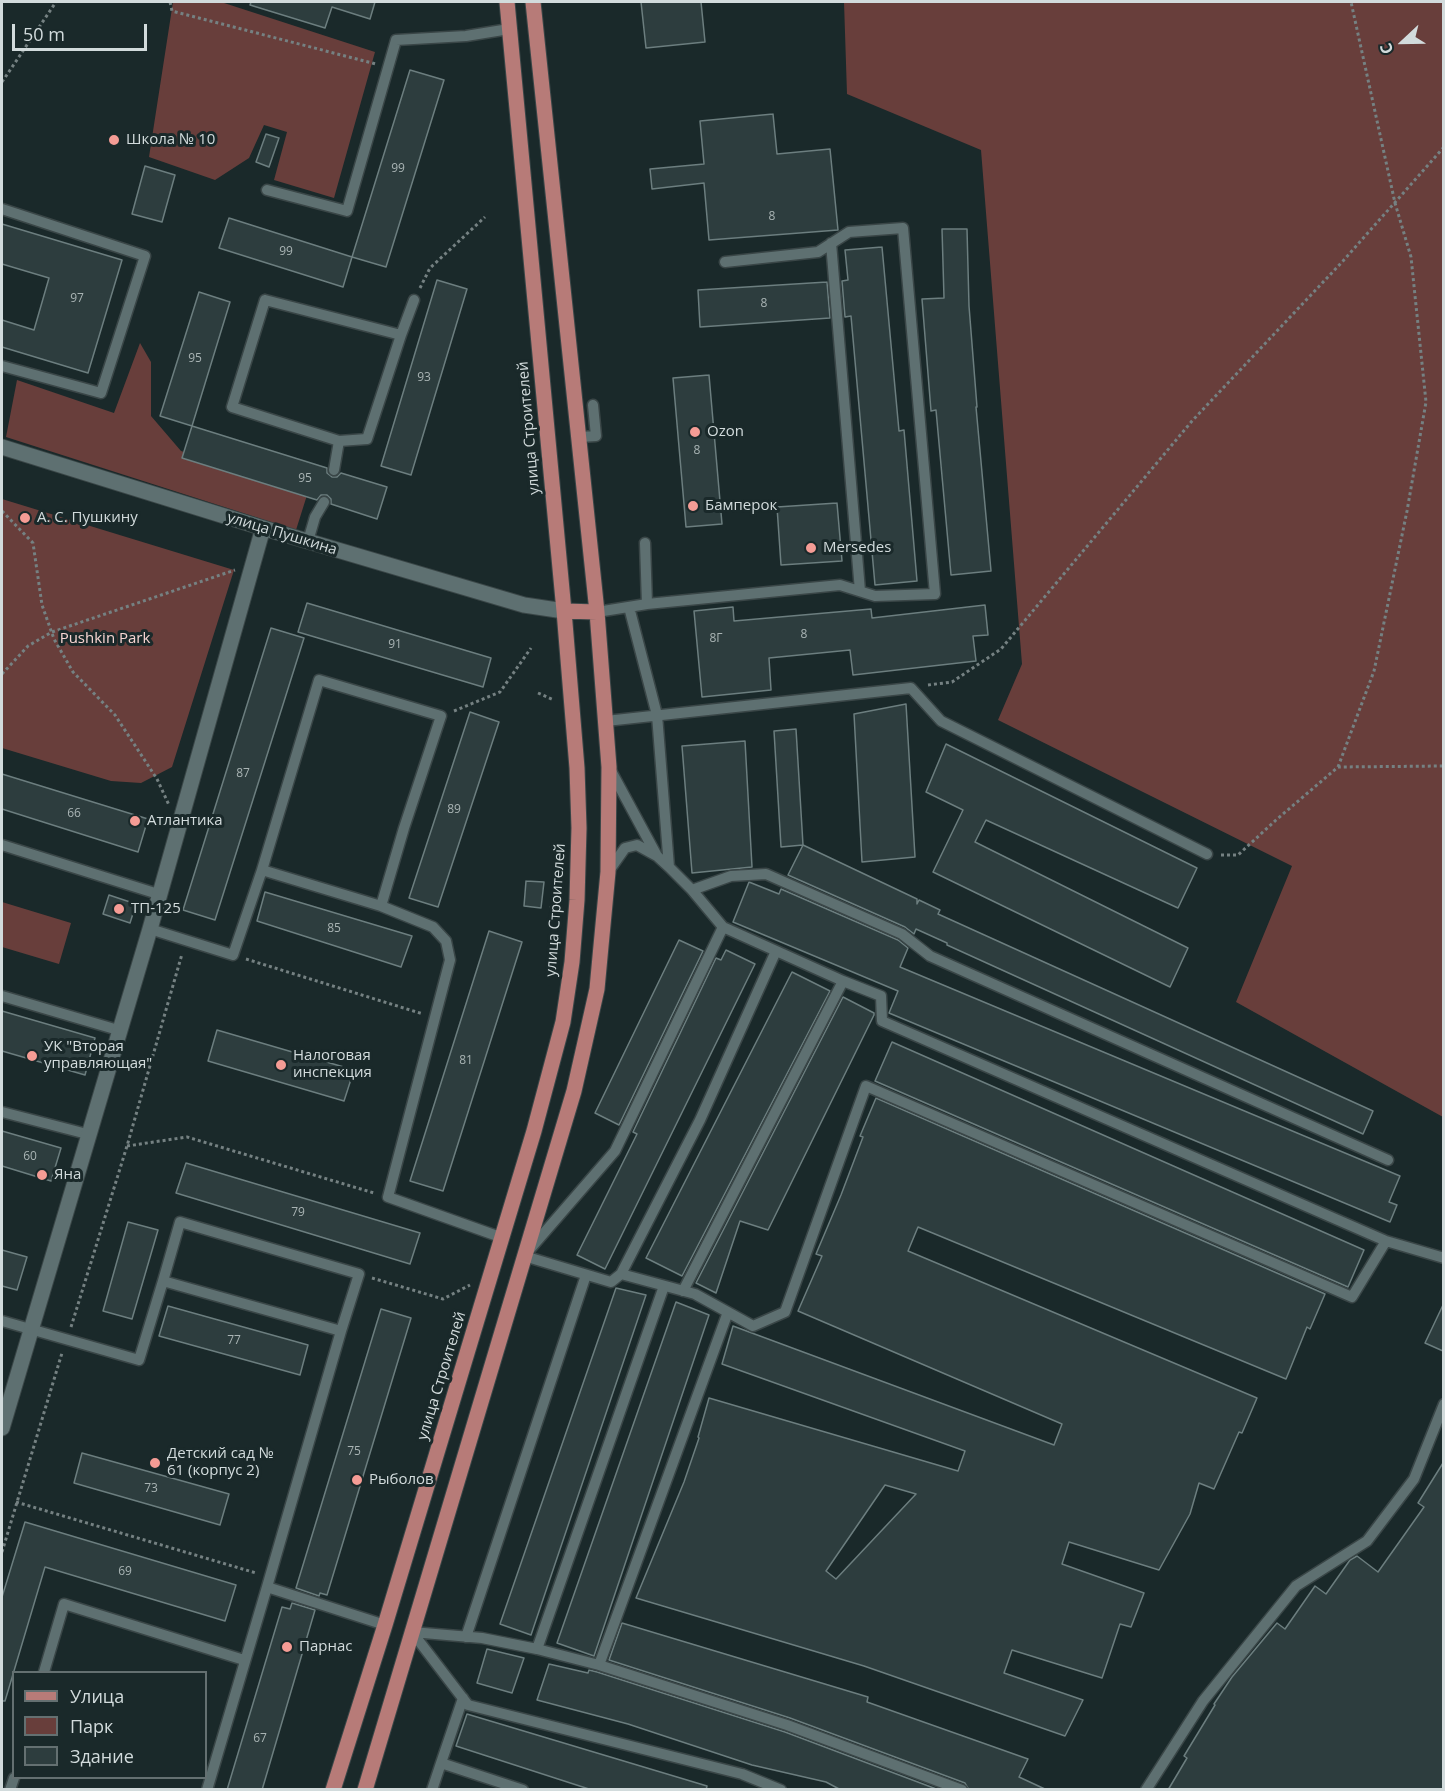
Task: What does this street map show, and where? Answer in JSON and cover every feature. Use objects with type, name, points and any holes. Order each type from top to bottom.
[{"type":"main road","name":"улица Строителей","points":[[333,1790],[503,1238],[563,1023],[572,962],[579,828],[577,768],[507,2]]},
{"type":"main road","points":[[365,1790],[574,1091],[597,989],[608,872],[609,767],[597,612],[533,2]]},
{"type":"main road","points":[[564,611],[597,612]]},
{"type":"main road","points":[[385,1625],[412,1632]]},
{"type":"street","name":"улица Пушкина","points":[[2,447],[308,542],[524,605],[564,611]]},
{"type":"street","points":[[2,1428],[87,1134],[150,929],[263,528]]},
{"type":"lane","points":[[267,190],[347,211],[396,40],[466,36],[509,29]]},
{"type":"lane","points":[[2,209],[145,256],[101,393],[2,366]]},
{"type":"lane","points":[[597,612],[647,604],[840,585],[875,596],[935,594],[903,228],[849,232],[818,252],[725,262]]},
{"type":"lane","points":[[831,243],[860,591]]},
{"type":"lane","points":[[401,335],[265,300],[232,407],[339,441],[367,439],[414,300]]},
{"type":"lane","points":[[580,438],[596,436],[593,405]]},
{"type":"lane","points":[[334,470],[339,441]]},
{"type":"lane","points":[[308,542],[315,517],[324,502]]},
{"type":"lane","points":[[645,543],[647,604]]},
{"type":"lane","points":[[629,607],[657,715],[669,867]]},
{"type":"lane","points":[[150,929],[233,955],[262,870],[319,680],[441,716],[381,906]]},
{"type":"lane","points":[[606,721],[911,688],[941,721],[1207,854]]},
{"type":"lane","points":[[609,767],[657,856]]},
{"type":"lane","points":[[2,845],[158,894]]},
{"type":"lane","points":[[608,872],[625,848],[637,845],[657,856],[669,867],[723,927],[882,996],[882,1021],[1386,1240],[1443,1258]]},
{"type":"lane","points":[[262,870],[381,906],[433,927],[446,941],[450,960],[388,1197],[503,1238]]},
{"type":"lane","points":[[692,890],[732,876],[766,874],[902,934],[930,956],[1388,1160]]},
{"type":"lane","points":[[723,927],[615,1151],[524,1256],[611,1281],[621,1274],[700,1120],[776,951]]},
{"type":"lane","points":[[683,1291],[843,981]]},
{"type":"lane","points":[[2,996],[118,1030]]},
{"type":"lane","points":[[621,1274],[695,1294],[753,1326],[785,1312],[866,1086],[1352,1298],[1386,1240]]},
{"type":"lane","points":[[2,1112],[87,1134]]},
{"type":"lane","points":[[2,1321],[139,1360],[180,1222],[359,1274],[207,1790]]},
{"type":"lane","points":[[466,1637],[586,1275]]},
{"type":"lane","points":[[163,1281],[341,1331]]},
{"type":"lane","points":[[537,1649],[664,1286]]},
{"type":"lane","points":[[599,1665],[728,1312]]},
{"type":"lane","points":[[1146,1790],[1203,1701],[1296,1586],[1367,1540],[1374,1532],[1414,1479],[1443,1404]]},
{"type":"lane","points":[[269,1582],[385,1625]]},
{"type":"lane","points":[[44,1671],[64,1604],[244,1659]]},
{"type":"lane","points":[[412,1632],[482,1638],[599,1665],[787,1725],[962,1790]]},
{"type":"lane","points":[[412,1632],[468,1705],[742,1774],[781,1790]]},
{"type":"lane","points":[[432,1790],[462,1698]]},
{"type":"lane","points":[[441,1763],[523,1790]]},
{"type":"path","points":[[2,82],[56,2]]},
{"type":"path","points":[[170,2],[172,11],[388,67]]},
{"type":"path","points":[[1207,854],[1238,855],[1338,767],[1374,671],[1407,512],[1426,402],[1411,257],[1395,203],[1351,2]]},
{"type":"path","points":[[911,688],[952,682],[1001,649],[1192,422],[1343,261],[1443,147]]},
{"type":"path","points":[[414,300],[430,268],[484,217]]},
{"type":"path","points":[[2,511],[33,543],[42,604],[52,632],[73,672],[115,715],[157,779],[178,826]]},
{"type":"path","points":[[2,674],[28,646],[52,632],[241,566]]},
{"type":"path","points":[[441,716],[500,692],[531,648]]},
{"type":"path","points":[[1338,767],[1443,766]]},
{"type":"path","points":[[2,1552],[127,1146],[186,941]]},
{"type":"path","points":[[233,955],[435,1018]]},
{"type":"path","points":[[127,1146],[187,1137],[388,1197]]},
{"type":"path","points":[[359,1274],[443,1299]]},
{"type":"path","points":[[16,1502],[269,1582]]},
{"type":"green space","points":[[173,2],[221,2],[375,52],[334,198],[274,180],[287,132],[264,125],[249,158],[215,180],[149,157]]},
{"type":"green space","points":[[844,2],[1443,2],[1443,1117],[1236,1002],[1292,866],[998,720],[1022,664],[981,150],[847,94]]},
{"type":"green space","points":[[140,343],[151,362],[151,416],[181,451],[308,492],[296,530],[6,437],[17,380],[114,413]]},
{"type":"green space","name":"Pushkin Park","points":[[2,499],[234,570],[172,767],[141,783],[111,781],[2,748]]},
{"type":"green space","points":[[2,902],[71,923],[59,964],[2,947]]},
{"type":"building","points":[[251,2],[375,2],[370,19],[332,7],[325,28],[250,5]]},
{"type":"building","points":[[641,2],[701,2],[705,42],[646,48]]},
{"type":"building","points":[[410,70],[444,80],[386,267],[352,257]]},
{"type":"building","points":[[773,114],[777,154],[830,149],[838,230],[709,240],[704,183],[652,189],[650,169],[704,164],[700,121]]},
{"type":"building","points":[[266,134],[279,138],[269,167],[256,162]]},
{"type":"building","points":[[145,166],[175,175],[162,222],[132,214]]},
{"type":"building","points":[[229,218],[352,257],[343,287],[219,248]]},
{"type":"building","points":[[2,224],[122,260],[88,373],[2,347],[2,320],[34,330],[49,278],[2,264]]},
{"type":"building","points":[[942,229],[967,229],[969,306],[976,407],[991,571],[951,575],[936,410],[931,411],[922,299],[944,298]]},
{"type":"building","points":[[882,247],[899,431],[904,430],[917,581],[875,585],[851,316],[845,317],[842,281],[848,280],[845,250]]},
{"type":"building","points":[[437,280],[467,289],[411,475],[381,466]]},
{"type":"building","points":[[827,282],[830,318],[700,327],[698,290]]},
{"type":"building","points":[[199,292],[230,302],[192,426],[160,416]]},
{"type":"building","points":[[709,375],[722,524],[686,527],[673,378]]},
{"type":"building","points":[[192,426],[327,468],[327,473],[332,477],[337,477],[341,473],[387,487],[377,519],[331,504],[331,499],[327,495],[321,495],[317,500],[182,458]]},
{"type":"building","points":[[837,503],[842,561],[781,565],[777,507]]},
{"type":"building","points":[[307,603],[491,658],[483,687],[298,632]]},
{"type":"building","points":[[985,605],[988,635],[973,636],[976,661],[853,675],[850,650],[769,658],[771,690],[702,697],[694,611],[733,607],[734,621],[871,609],[872,618]]},
{"type":"building","points":[[271,628],[304,638],[215,920],[183,910]]},
{"type":"building","points":[[906,704],[915,857],[862,862],[854,714]]},
{"type":"building","points":[[470,712],[499,722],[438,907],[409,898]]},
{"type":"building","points":[[796,729],[803,845],[781,847],[774,731]]},
{"type":"building","points":[[745,741],[752,867],[692,873],[682,746]]},
{"type":"building","points":[[946,744],[1197,868],[1178,908],[986,820],[975,842],[1188,948],[1170,987],[933,872],[963,810],[926,792]]},
{"type":"building","points":[[2,774],[148,819],[138,852],[2,809]]},
{"type":"building","points":[[803,845],[917,899],[917,904],[919,900],[940,910],[938,914],[1373,1111],[1363,1134],[916,929],[914,934],[905,927],[788,875]]},
{"type":"building","points":[[526,881],[544,882],[541,908],[524,906]]},
{"type":"building","points":[[749,882],[779,894],[781,889],[898,940],[908,948],[900,967],[1400,1176],[1389,1202],[1397,1205],[1390,1222],[889,1013],[898,991],[733,922]]},
{"type":"building","points":[[265,892],[412,936],[401,967],[257,921]]},
{"type":"building","name":"ТП-125","points":[[109,895],[136,904],[130,923],[103,914]]},
{"type":"building","points":[[489,931],[522,942],[443,1191],[410,1181]]},
{"type":"building","points":[[679,940],[703,951],[619,1125],[595,1113]]},
{"type":"building","points":[[726,950],[755,964],[605,1269],[577,1255],[637,1134],[633,1132],[716,958],[721,960]]},
{"type":"building","points":[[792,972],[830,991],[682,1276],[646,1258]]},
{"type":"building","points":[[843,997],[874,1015],[768,1230],[740,1221],[716,1293],[696,1283]]},
{"type":"building","points":[[2,1011],[95,1038],[85,1075],[2,1051]]},
{"type":"building","name":"Налоговая инспекция","points":[[217,1030],[354,1070],[344,1101],[208,1061]]},
{"type":"building","points":[[892,1042],[1364,1250],[1348,1287],[875,1081]]},
{"type":"building","points":[[876,1098],[1325,1294],[1310,1329],[1307,1327],[1286,1379],[918,1227],[908,1251],[1257,1398],[1214,1489],[1199,1483],[1190,1514],[1159,1570],[1069,1542],[1062,1564],[1144,1593],[1131,1627],[1120,1624],[1102,1678],[1012,1650],[1004,1673],[1083,1700],[1065,1736],[864,1666],[636,1598],[684,1482],[699,1438],[709,1398],[958,1471],[965,1451],[722,1364],[733,1326],[1054,1445],[1062,1424],[798,1311],[822,1256],[816,1254],[863,1137],[860,1136]],"holes":[[[885,1485],[916,1494],[836,1579],[826,1571]]]},
{"type":"building","points":[[2,1131],[61,1148],[51,1181],[2,1166]]},
{"type":"building","points":[[186,1163],[420,1233],[410,1264],[176,1193]]},
{"type":"building","points":[[128,1222],[158,1230],[132,1319],[103,1311]]},
{"type":"building","points":[[2,1250],[27,1257],[17,1290],[2,1286]]},
{"type":"building","points":[[616,1288],[646,1295],[531,1635],[500,1624]]},
{"type":"building","points":[[676,1302],[709,1315],[594,1656],[557,1643]]},
{"type":"building","points":[[1443,1305],[1443,1351],[1425,1343]]},
{"type":"building","points":[[168,1306],[308,1345],[300,1375],[159,1336]]},
{"type":"building","points":[[381,1309],[411,1318],[327,1595],[320,1593],[319,1596],[296,1588]]},
{"type":"building","points":[[82,1453],[229,1494],[220,1525],[74,1483]]},
{"type":"building","points":[[1443,1463],[1443,1790],[1168,1790],[1187,1758],[1184,1756],[1214,1704],[1232,1677],[1277,1623],[1285,1629],[1315,1586],[1326,1594],[1350,1560],[1357,1556],[1378,1572],[1424,1507],[1418,1503]]},
{"type":"building","points":[[25,1522],[236,1585],[225,1621],[45,1567],[14,1671],[12,1671],[5,1701],[2,1701],[2,1597]]},
{"type":"building","points":[[292,1603],[315,1610],[262,1790],[227,1790],[282,1607],[290,1609]]},
{"type":"building","points":[[622,1623],[868,1697],[867,1702],[1028,1759],[1019,1777],[1047,1790],[969,1790],[965,1783],[790,1718],[609,1660]]},
{"type":"building","points":[[487,1649],[524,1658],[512,1693],[477,1683]]},
{"type":"building","points":[[549,1664],[588,1673],[589,1670],[597,1672],[785,1732],[939,1790],[841,1790],[826,1782],[752,1765],[628,1724],[537,1700]]},
{"type":"building","points":[[467,1714],[707,1786],[706,1790],[592,1790],[456,1746]]},
{"type":"place","name":"Школа № 10","points":[[114,140]]},
{"type":"place","name":"Ozon","points":[[695,432]]},
{"type":"place","name":"Бамперок","points":[[693,506]]},
{"type":"place","name":"А. С. Пушкину","points":[[25,518]]},
{"type":"place","name":"Mersedes","points":[[811,548]]},
{"type":"place","name":"Атлантика","points":[[135,821]]},
{"type":"place","name":"ТП-125","points":[[119,909]]},
{"type":"place","name":"УК \"Вторая управляющая\"","points":[[32,1056]]},
{"type":"place","name":"Налоговая инспекция","points":[[281,1065]]},
{"type":"place","name":"Яна","points":[[42,1175]]},
{"type":"place","name":"Детский сад № 61 (корпус 2)","points":[[155,1463]]},
{"type":"place","name":"Рыболов","points":[[357,1480]]},
{"type":"place","name":"Парнас","points":[[287,1647]]}]
